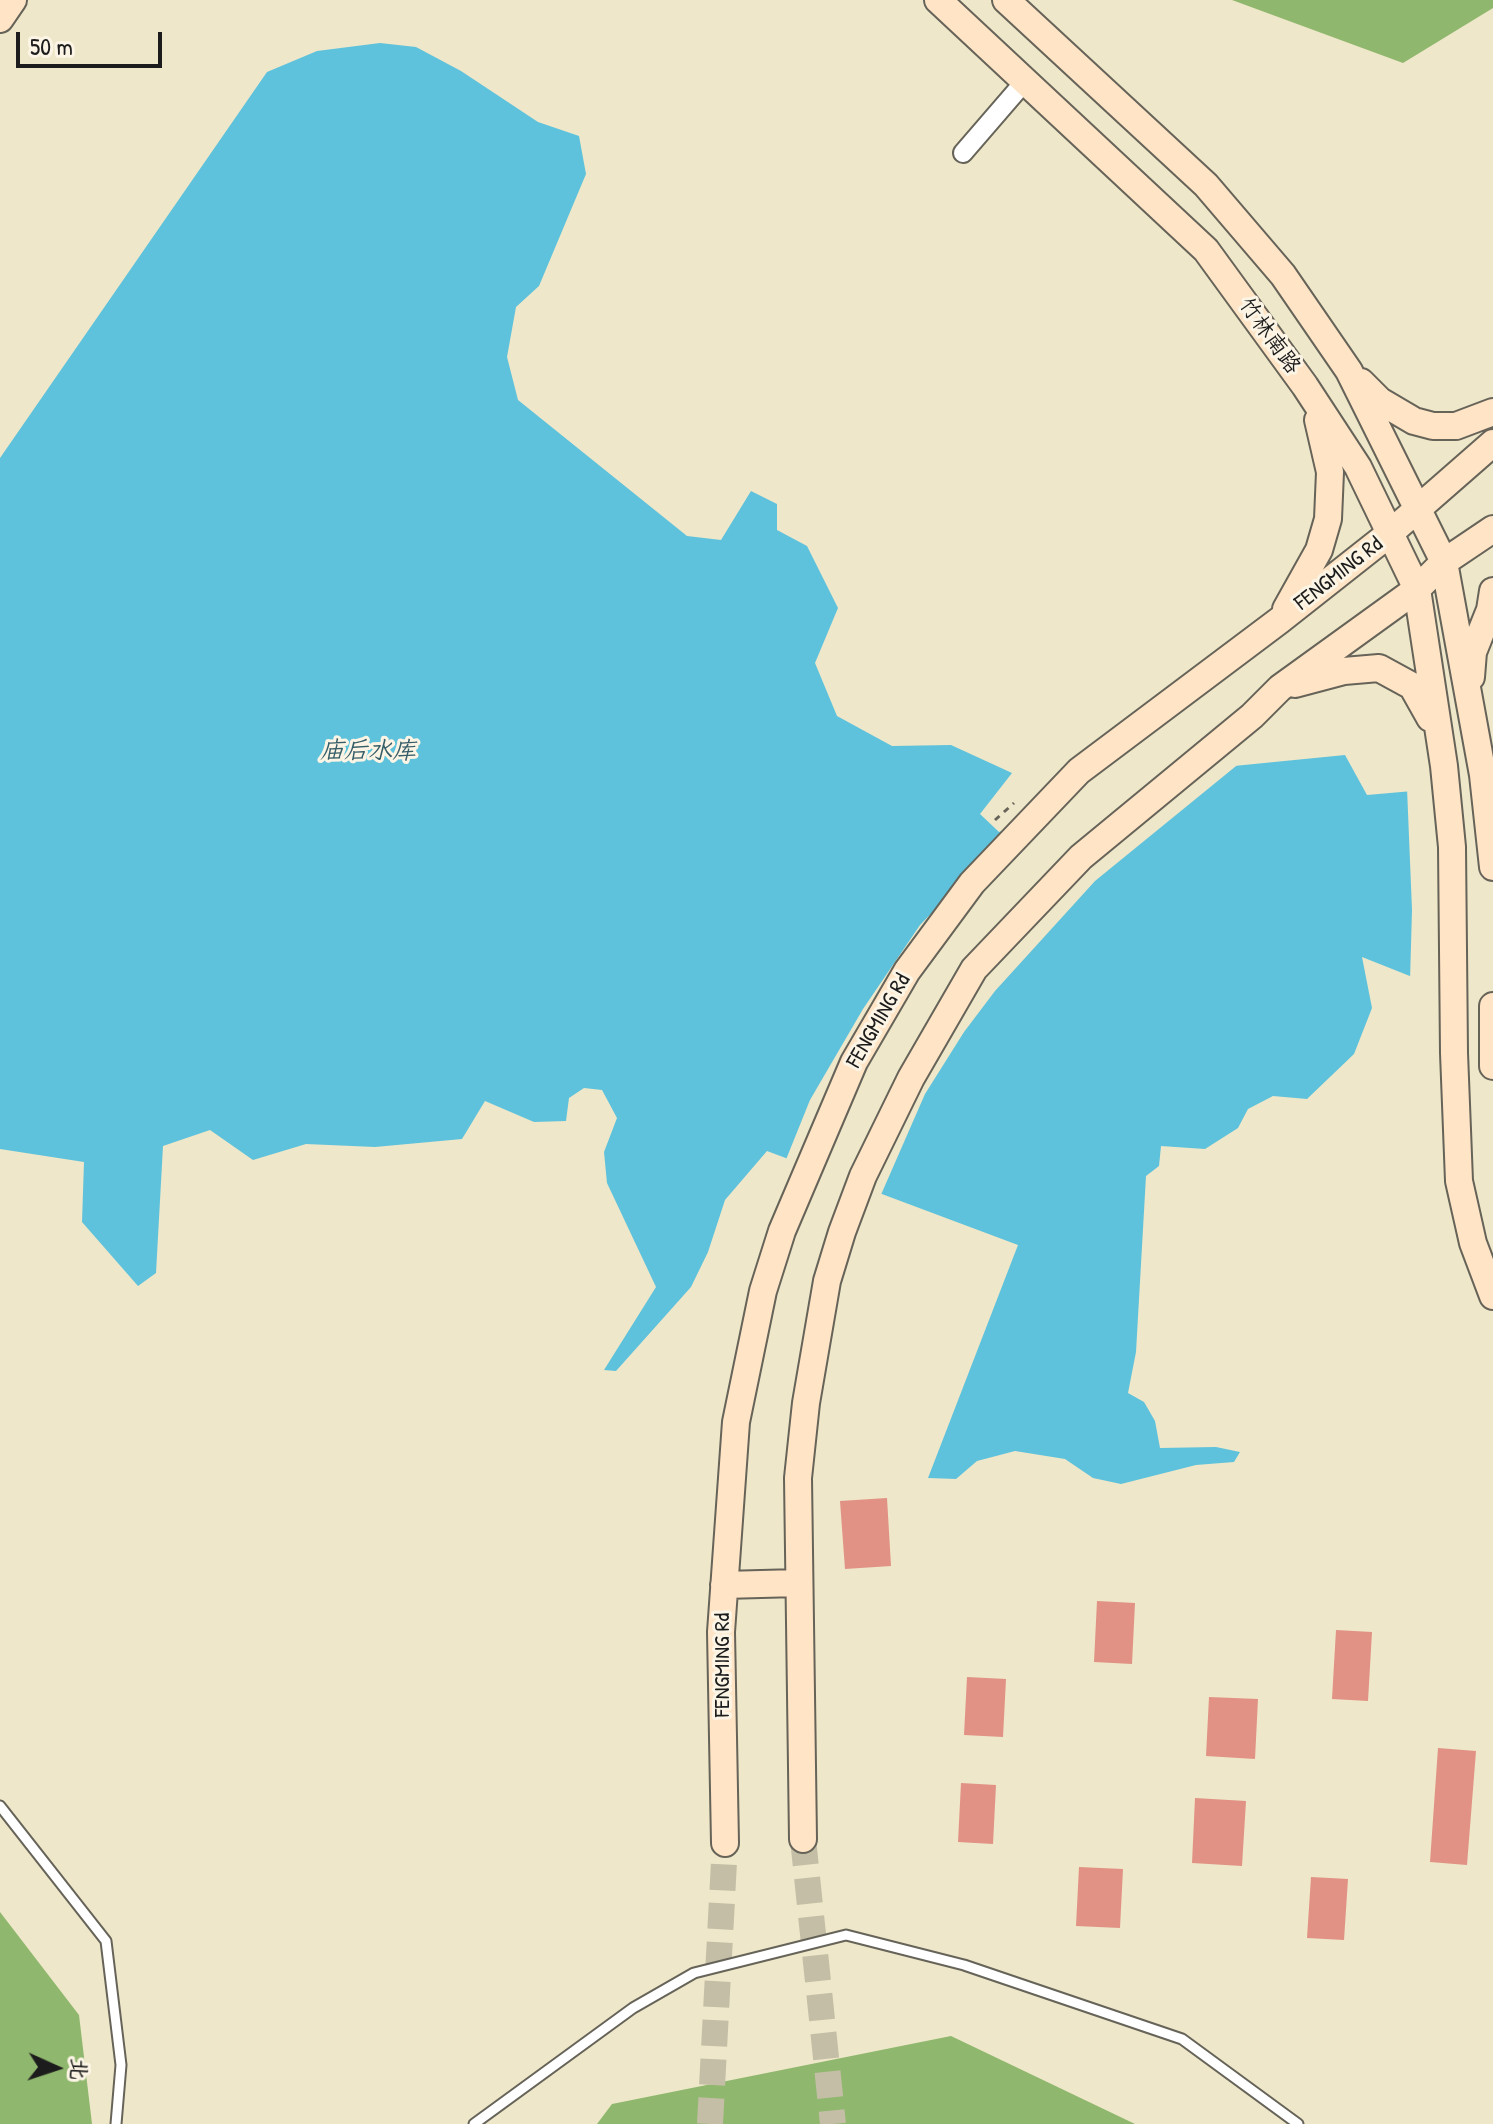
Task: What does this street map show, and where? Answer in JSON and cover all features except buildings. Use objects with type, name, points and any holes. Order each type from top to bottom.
[{"type":"main road","points":[[0,19],[13,0]]},
{"type":"main road","name":"竹林南路","points":[[938,0],[1206,250],[1305,386],[1358,467],[1417,589],[1444,766],[1452,847],[1459,1181],[1473,1243],[1493,1296]]},
{"type":"main road","name":"竹林南路","points":[[1006,0],[1206,185],[1283,275],[1349,371],[1444,562],[1483,775],[1493,867]]},
{"type":"main road","points":[[1349,371],[1380,401],[1414,421],[1433,426],[1456,426],[1493,412]]},
{"type":"main road","points":[[1280,620],[1319,550],[1328,519],[1330,472],[1323,433],[1305,386]]},
{"type":"main road","name":"FENGMING Rd","points":[[725,1843],[721,1632],[736,1422],[745,1366],[763,1291],[782,1231],[854,1062],[907,971],[972,883],[1079,771],[1389,534],[1493,443]]},
{"type":"main road","points":[[803,1839],[798,1478],[806,1403],[827,1281],[863,1176],[911,1078],[974,969],[1081,857],[1252,716],[1280,688],[1417,589],[1444,562],[1493,529]]},
{"type":"main road","points":[[1469,701],[1473,652],[1490,610],[1493,591]]},
{"type":"main road","points":[[1280,688],[1344,671],[1379,668],[1412,686],[1425,705],[1439,737]]},
{"type":"main road","points":[[1493,1006],[1493,1066]]},
{"type":"main road","points":[[724,1585],[798,1583]]},
{"type":"street","points":[[963,153],[1026,80]]},
{"type":"lane","points":[[0,1806],[106,1941],[121,2065],[116,2124]]},
{"type":"lane","points":[[474,2124],[633,2008],[694,1973],[846,1935],[964,1965],[1182,2039],[1298,2124]]},
{"type":"path","points":[[995,820],[1018,800]]},
{"type":"green space","points":[[1232,0],[1493,0],[1493,8],[1403,63]]},
{"type":"green space","points":[[0,1912],[79,2015],[92,2124],[0,2124]]},
{"type":"green space","points":[[951,2036],[1135,2124],[597,2124],[612,2104]]},
{"type":"water","name":"庙后水库","points":[[380,43],[416,47],[461,71],[538,122],[579,136],[586,174],[539,286],[516,307],[507,357],[518,400],[687,536],[721,540],[751,491],[777,504],[777,530],[807,546],[838,608],[815,663],[837,716],[892,746],[951,745],[1012,773],[980,814],[999,832],[1143,775],[1345,755],[1367,795],[1493,784],[1493,1009],[1362,957],[1372,1008],[1354,1054],[1307,1099],[1273,1096],[1248,1109],[1238,1128],[1205,1149],[1161,1146],[1159,1166],[1146,1176],[1136,1352],[1128,1393],[1144,1402],[1155,1421],[1160,1448],[1216,1447],[1240,1452],[1234,1462],[1196,1465],[1121,1484],[1093,1478],[1065,1459],[1015,1451],[977,1461],[956,1479],[928,1478],[1018,1245],[767,1151],[725,1200],[708,1252],[691,1287],[616,1371],[604,1370],[656,1287],[607,1183],[604,1152],[617,1118],[602,1090],[584,1088],[569,1098],[566,1121],[534,1122],[485,1101],[462,1139],[375,1147],[306,1144],[253,1160],[210,1130],[163,1146],[156,1273],[138,1286],[82,1222],[84,1162],[0,1149],[0,458],[267,72],[317,51]]},
{"type":"pier","points":[[1241,762],[1095,881],[995,991],[964,1032],[925,1094],[880,1197],[785,1162],[810,1100],[863,1009],[920,925],[1025,817],[1142,772]]},
{"type":"pier","points":[[1493,780],[1493,1013],[1410,980],[1412,910],[1407,788]]},
{"type":"tunnel","points":[[803,1839],[833,2124]]},
{"type":"tunnel","points":[[710,2124],[725,1843]]}]
